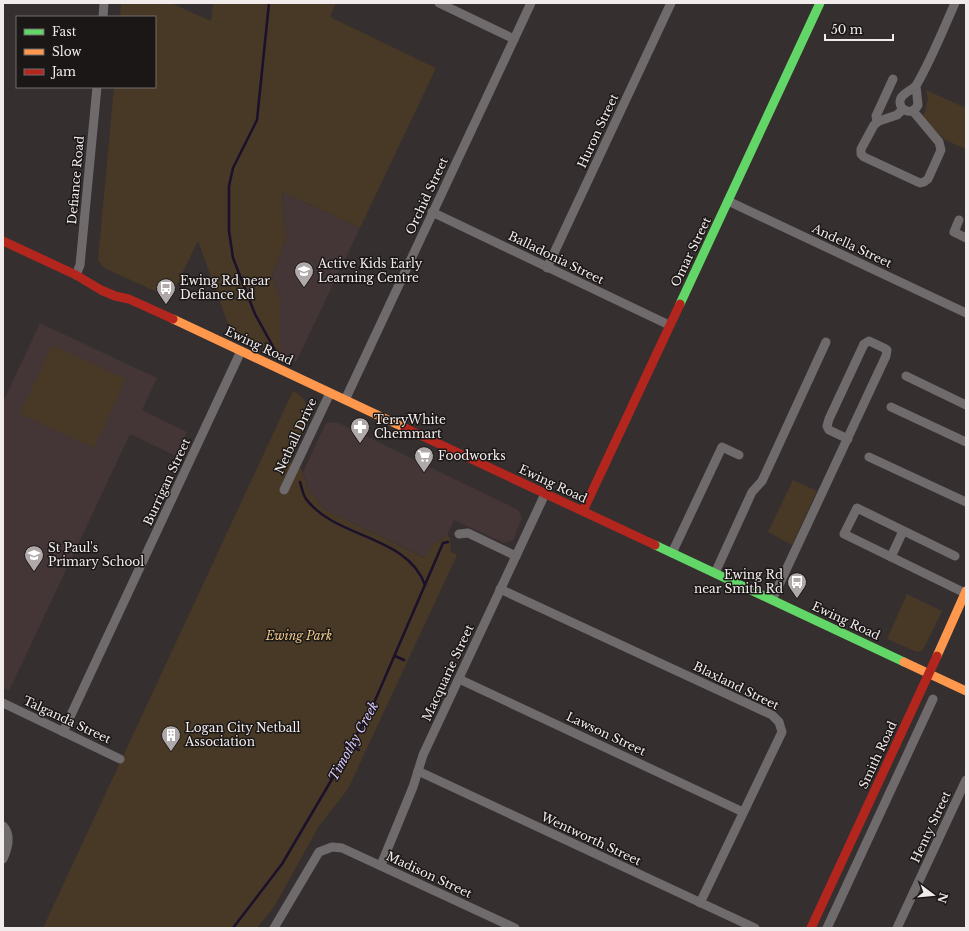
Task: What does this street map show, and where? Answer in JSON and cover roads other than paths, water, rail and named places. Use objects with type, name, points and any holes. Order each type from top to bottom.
[{"type":"main road","name":"Omar Street","points":[[583,511],[820,3]]},
{"type":"main road","name":"Ewing Road","points":[[4,245],[76,275],[89,276],[119,289],[129,300],[241,350],[966,691]]},
{"type":"main road","name":"Smith Road","points":[[811,928],[966,592]]},
{"type":"street","points":[[103,16],[104,3]]},
{"type":"street","points":[[439,3],[514,39]]},
{"type":"street","name":"Orchid Street","points":[[345,400],[531,3]]},
{"type":"street","name":"Huron Street","points":[[548,268],[671,3]]},
{"type":"street","points":[[903,109],[897,115],[877,122],[872,128],[862,149],[862,156],[917,182],[924,182],[928,179],[939,155],[941,145],[913,111],[910,112],[903,109],[900,103],[901,98],[916,86],[955,3]]},
{"type":"street","points":[[877,122],[876,116],[893,79]]},
{"type":"street","points":[[913,111],[918,105],[916,86]]},
{"type":"street","name":"Defiance Road","points":[[76,275],[80,265],[96,88]]},
{"type":"street","name":"Andella Street","points":[[728,201],[966,313]]},
{"type":"street","name":"Balladonia Street","points":[[432,212],[669,326]]},
{"type":"street","points":[[959,220],[954,232],[966,238]]},
{"type":"street","points":[[772,600],[848,439],[886,356],[887,350],[869,341],[864,344],[827,426],[829,430],[848,439]]},
{"type":"street","points":[[715,573],[752,492],[762,481],[826,342]]},
{"type":"street","name":"Burrigan Street","points":[[63,732],[241,350]]},
{"type":"street","points":[[906,376],[966,405]]},
{"type":"street","name":"Netball Drive","points":[[284,490],[330,393]]},
{"type":"street","points":[[891,407],[966,442]]},
{"type":"street","points":[[672,553],[722,447],[739,455]]},
{"type":"street","points":[[869,457],[966,502]]},
{"type":"street","name":"Macquarie Street","points":[[381,865],[413,787],[423,755],[545,494]]},
{"type":"street","points":[[955,556],[857,508],[844,534],[966,592]]},
{"type":"street","points":[[891,557],[903,531]]},
{"type":"street","points":[[459,534],[468,534],[516,556]]},
{"type":"street","name":"Blaxland Street","points":[[500,589],[772,715],[780,722],[782,732],[700,903]]},
{"type":"street","name":"Lawson Street","points":[[459,679],[743,812]]},
{"type":"street","points":[[827,928],[933,699]]},
{"type":"street","name":"Talganda Street","points":[[3,703],[120,759]]},
{"type":"street","name":"Wentworth Street","points":[[418,771],[755,928]]},
{"type":"street","name":"Henty Street","points":[[897,928],[966,780]]},
{"type":"street","points":[[3,826],[8,832],[8,846],[3,859]]},
{"type":"street","name":"Madison Street","points":[[274,928],[320,852],[332,846],[342,848],[381,865],[515,928]]},
{"type":"waterway","points":[[269,3],[257,120],[233,168],[229,186],[229,231],[233,258],[255,314],[276,352]]},
{"type":"waterway","points":[[300,482],[306,499],[319,512],[352,531],[387,546],[403,556],[416,569],[425,585]]},
{"type":"waterway","name":"Timothy Creek","points":[[233,928],[282,864],[335,774],[374,703],[443,543],[448,542]]},
{"type":"waterway","points":[[395,656],[404,660]]},
{"type":"waterway","points":[[351,746],[359,750]]},
{"type":"place","name":"Active Kids Early Learning Centre","points":[[304,288]]},
{"type":"place","name":"Ewing Rd near Defiance Rd","points":[[166,305]]},
{"type":"place","name":"TerryWhite Chemmart","points":[[360,444]]},
{"type":"place","name":"Foodworks","points":[[424,473]]},
{"type":"place","name":"St Paul's Primary School","points":[[34,572]]},
{"type":"place","name":"Ewing Rd near Smith Rd","points":[[797,599]]},
{"type":"place","name":"Logan City Netball Association","points":[[171,752]]},
{"type":"park label","name":"Ewing Park","points":[[299,636]]}]
